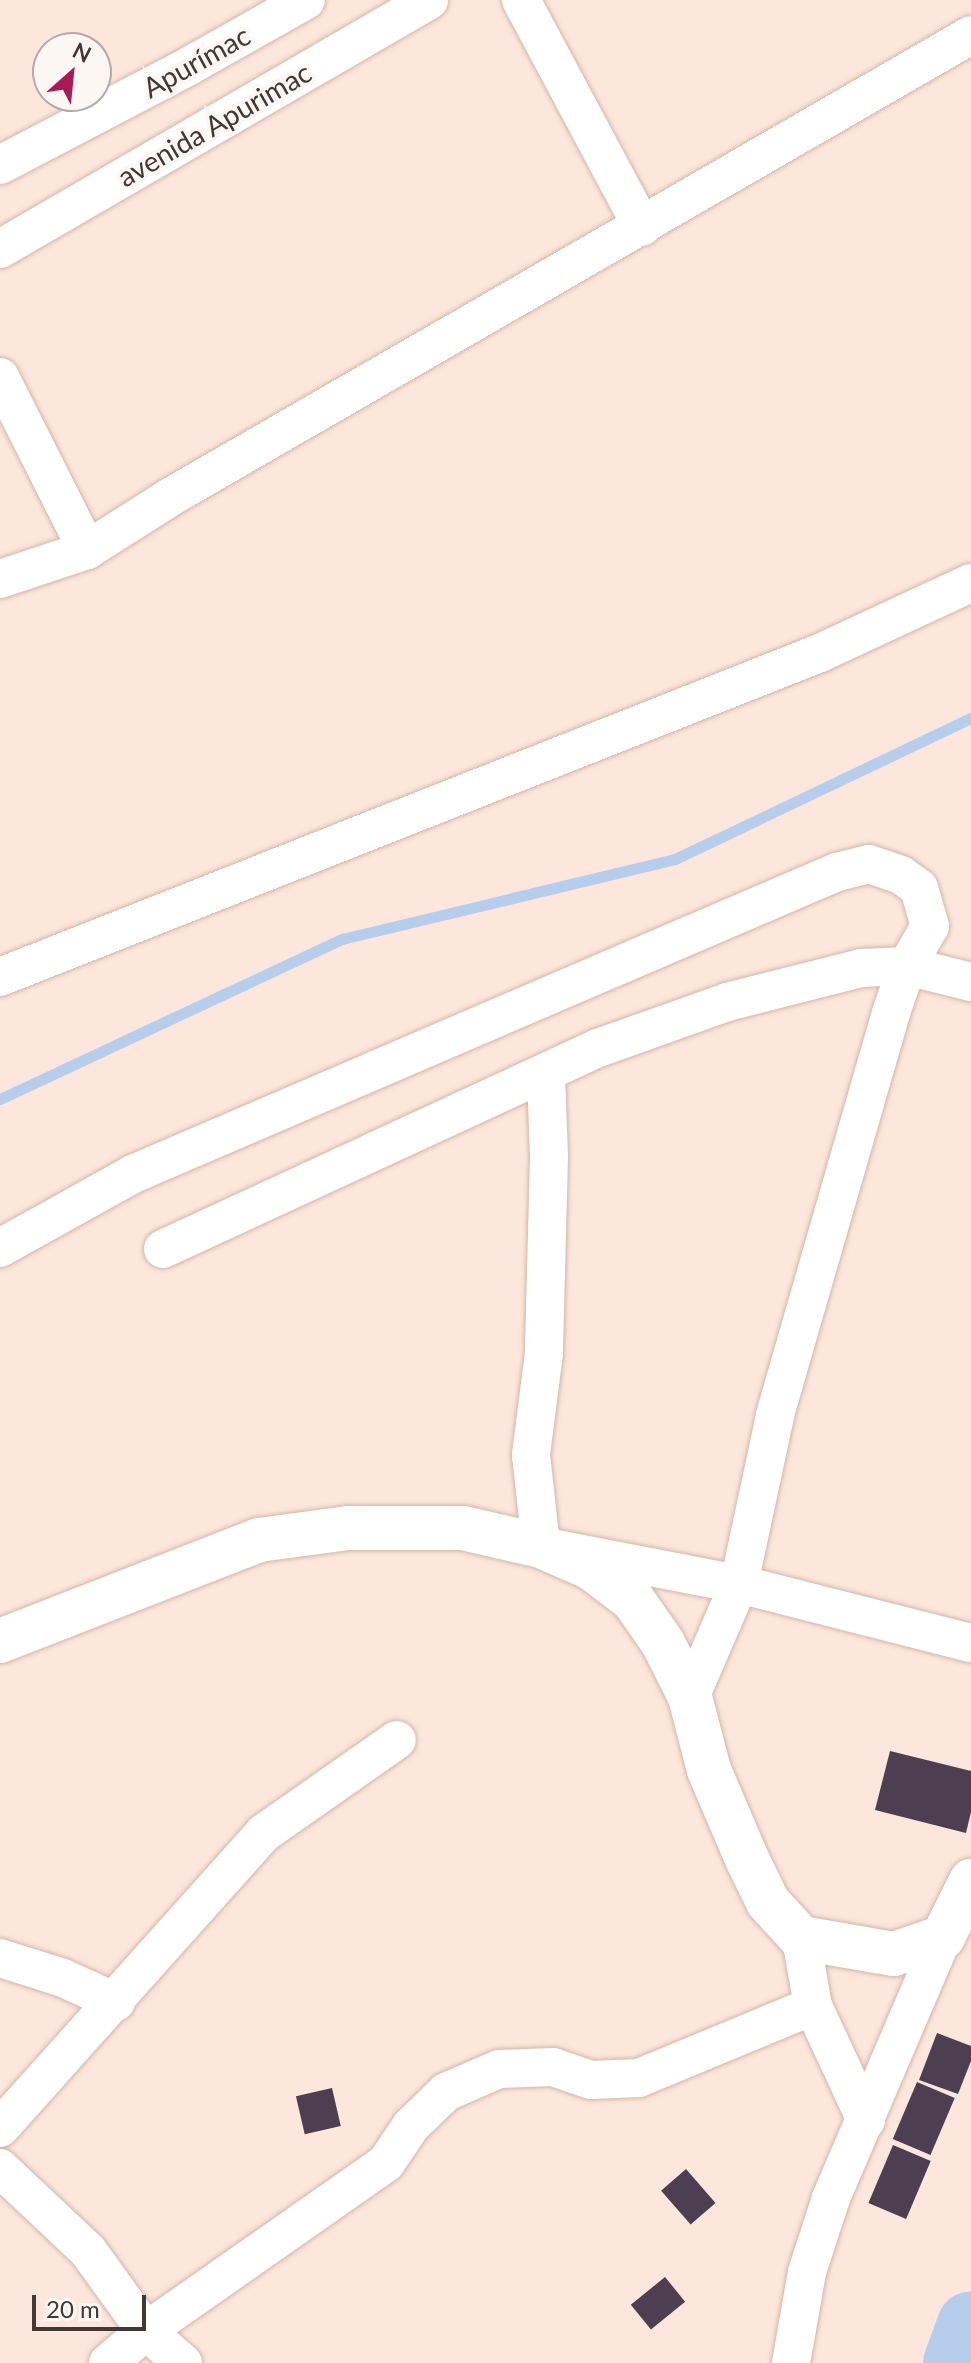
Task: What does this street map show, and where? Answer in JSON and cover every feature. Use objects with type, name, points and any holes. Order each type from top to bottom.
[{"type":"main road","points":[[0,1641],[259,1540],[348,1528],[463,1528],[541,1546],[591,1568],[633,1600],[663,1643],[690,1697],[709,1770],[747,1859],[768,1902],[801,1938],[894,1954],[943,1937],[971,1881]]},
{"type":"street","name":"Apurímac","points":[[0,165],[306,0]]},
{"type":"street","name":"avenida Apurimac","points":[[0,249],[429,0]]},
{"type":"street","points":[[521,0],[642,227]]},
{"type":"street","points":[[0,579],[87,550],[172,496],[971,35]]},
{"type":"street","points":[[0,377],[87,550]]},
{"type":"street","points":[[0,977],[820,653],[971,583]]},
{"type":"street","points":[[0,1248],[133,1174],[837,872],[869,864],[901,875],[919,888],[930,926],[907,966],[886,1028],[775,1416],[739,1584],[690,1697]]},
{"type":"street","points":[[163,1249],[546,1075],[598,1048],[727,1002],[861,968],[907,966],[971,982]]},
{"type":"street","points":[[546,1075],[549,1157],[544,1353],[531,1455],[541,1546],[739,1584],[971,1643]]},
{"type":"street","points":[[0,2128],[116,2002],[264,1833],[397,1740]]},
{"type":"street","points":[[791,2363],[807,2272],[831,2198],[943,1937]]},
{"type":"street","points":[[801,1938],[813,2006],[866,2120]]},
{"type":"street","points":[[0,1958],[63,1978],[116,2002]]},
{"type":"street","points":[[108,2363],[146,2331],[386,2163],[411,2126],[446,2092],[499,2069],[553,2067],[591,2080],[639,2078],[813,2006]]},
{"type":"street","points":[[0,2168],[88,2251],[146,2331],[183,2363]]},
{"type":"building","points":[[890,1751],[971,1771],[971,1812],[966,1833],[875,1810]]},
{"type":"building","points":[[937,2033],[971,2046],[971,2061],[958,2094],[919,2080]]},
{"type":"building","points":[[917,2082],[955,2098],[931,2155],[893,2139]]},
{"type":"building","points":[[332,2088],[341,2126],[305,2134],[296,2096]]},
{"type":"building","points":[[893,2145],[931,2161],[906,2219],[868,2203]]},
{"type":"building","points":[[686,2169],[716,2203],[691,2225],[661,2191]]},
{"type":"building","points":[[665,2277],[685,2302],[651,2330],[631,2305]]},
{"type":"waterway","points":[[0,1099],[342,939],[675,859],[971,718]]},
{"type":"waterway","points":[[957,2363],[971,2325]]}]
